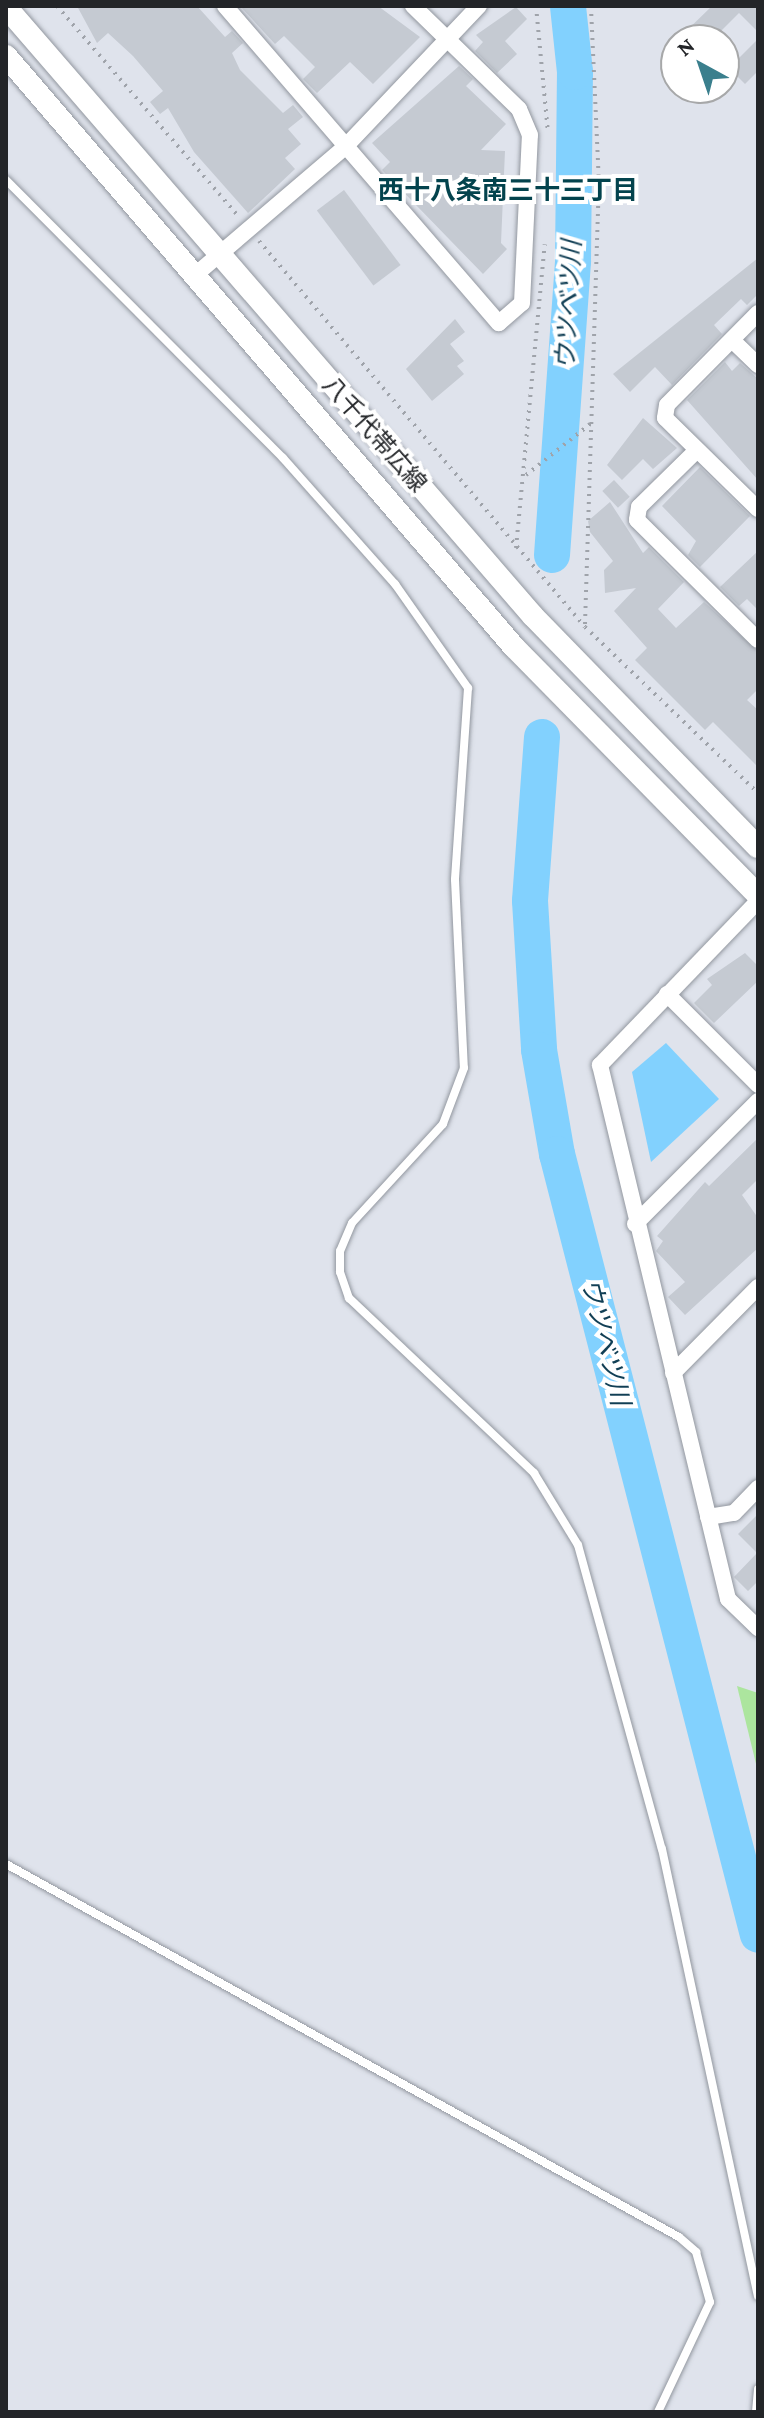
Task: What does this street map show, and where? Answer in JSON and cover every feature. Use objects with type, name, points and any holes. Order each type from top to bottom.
[{"type":"main road","name":"八千代帯広線","points":[[6,7],[533,616],[758,847]]},
{"type":"main road","name":"八千代帯広線","points":[[6,56],[514,647],[758,895]]},
{"type":"street","points":[[225,6],[499,323],[522,303],[530,135],[519,109],[413,6]]},
{"type":"street","points":[[194,276],[345,147],[479,6]]},
{"type":"street","points":[[758,313],[667,405],[665,418],[758,509]]},
{"type":"street","points":[[732,340],[758,365]]},
{"type":"street","points":[[697,450],[639,507],[637,520],[758,640]]},
{"type":"street","points":[[758,901],[600,1065],[635,1224],[728,1599],[758,1628]]},
{"type":"street","points":[[667,994],[758,1085]]},
{"type":"street","points":[[635,1224],[758,1101]]},
{"type":"street","points":[[673,1373],[758,1287]]},
{"type":"street","points":[[708,1517],[734,1513],[758,1488]]},
{"type":"lane","points":[[6,180],[283,458],[395,584],[468,688],[455,880],[464,1068],[443,1124],[352,1223],[340,1272],[349,1298],[534,1473],[578,1545],[662,1849],[758,2296]]},
{"type":"lane","points":[[6,1864],[679,2237],[696,2252],[710,2302],[658,2412]]},
{"type":"lane","points":[[756,2412],[758,2389]]},
{"type":"path","points":[[57,6],[585,627],[758,793]]},
{"type":"path","points":[[585,627],[585,484],[596,420],[591,368],[599,184],[591,6]]},
{"type":"path","points":[[525,476],[596,420]]},
{"type":"green space","points":[[737,1686],[758,1693],[758,1772]]},
{"type":"water","points":[[666,1043],[719,1099],[651,1162],[632,1072]]},
{"type":"building","points":[[77,6],[197,6],[225,37],[232,31],[243,43],[232,53],[240,70],[283,113],[293,105],[303,117],[288,129],[301,144],[285,158],[295,169],[248,213],[194,152],[168,108],[160,114],[150,102],[163,91],[108,33],[97,43]]},
{"type":"building","points":[[240,6],[378,6],[420,37],[373,84],[350,62],[317,93],[303,79],[315,67],[284,36],[275,44]]},
{"type":"building","points":[[712,6],[758,6],[758,32],[739,13],[728,24],[693,24]]},
{"type":"building","points":[[516,7],[527,19],[505,41],[517,54],[497,73],[475,51],[483,42],[476,35]]},
{"type":"building","points":[[758,39],[758,71],[745,84],[740,79],[740,57]]},
{"type":"building","points":[[459,66],[473,79],[466,86],[506,124],[481,150],[505,151],[501,243],[507,249],[483,274],[382,170],[390,162],[372,143]]},
{"type":"building","points":[[344,190],[401,265],[373,286],[317,210]]},
{"type":"building","points":[[758,258],[758,294],[747,305],[741,299],[714,325],[722,334],[672,385],[655,367],[630,392],[613,374]]},
{"type":"building","points":[[455,319],[465,332],[450,344],[464,361],[457,366],[464,374],[432,401],[406,369]]},
{"type":"building","points":[[725,362],[732,371],[740,363],[758,379],[758,480],[687,400]]},
{"type":"building","points":[[643,418],[677,448],[653,469],[643,459],[622,480],[607,465]]},
{"type":"building","points":[[700,467],[750,516],[700,567],[688,555],[696,541],[662,506]]},
{"type":"building","points":[[614,480],[630,497],[618,508],[602,491]]},
{"type":"building","points":[[610,502],[643,553],[649,547],[684,582],[658,609],[676,628],[704,602],[758,651],[758,689],[747,700],[758,710],[758,767],[713,722],[705,730],[635,660],[647,648],[614,611],[636,588],[605,593],[604,570],[613,561],[590,532],[588,521]]},
{"type":"building","points":[[758,551],[758,610],[747,599],[739,606],[720,587]]},
{"type":"building","points":[[745,953],[758,966],[758,981],[714,1023],[694,1003],[712,985],[707,979]]},
{"type":"building","points":[[758,1138],[758,1179],[742,1195],[758,1218],[758,1248],[685,1315],[668,1297],[685,1282],[656,1251],[663,1241],[657,1236],[705,1182],[709,1186]]},
{"type":"building","points":[[758,1514],[758,1581],[748,1591],[734,1577],[757,1553],[738,1534]]},
{"type":"waterway","name":"ウツベツ川","points":[[552,555],[573,261],[575,72],[568,6]]},
{"type":"waterway","name":"ウツベツ川","points":[[542,737],[530,901],[539,1050],[557,1154],[758,1935]]},
{"type":"district","name":"西十八条南三十三丁目","points":[[508,191]]}]
